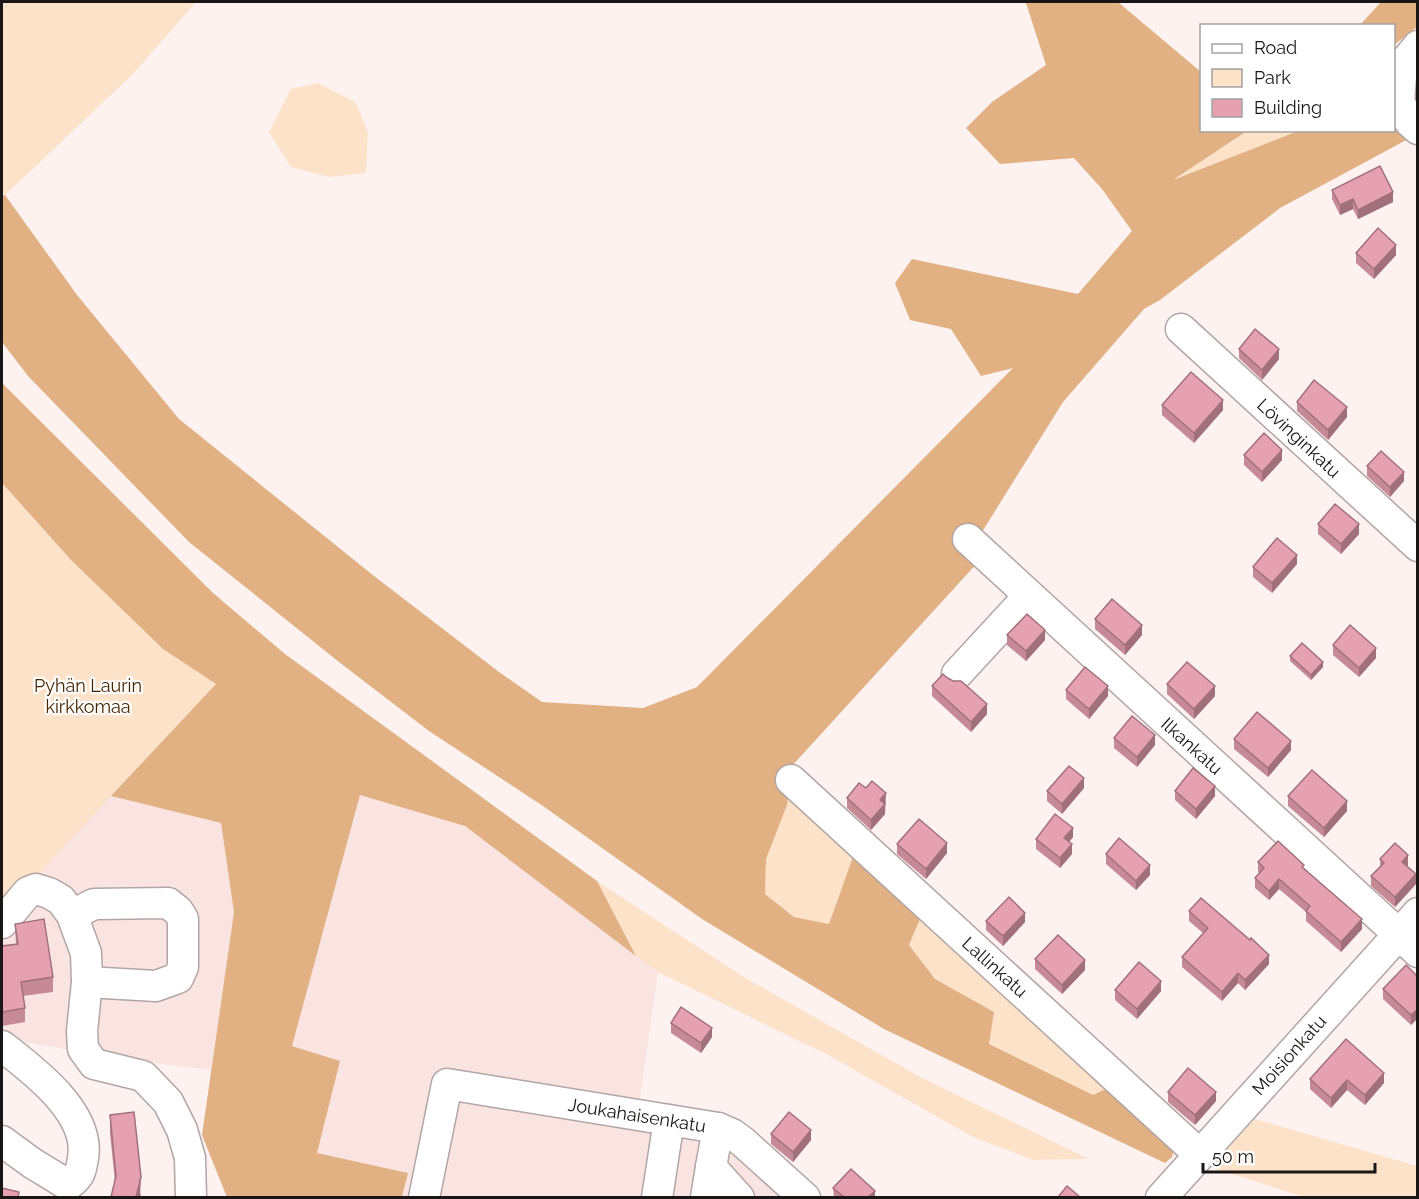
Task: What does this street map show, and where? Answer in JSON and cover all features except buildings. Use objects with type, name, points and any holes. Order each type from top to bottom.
[{"type":"street","points":[[1418,46],[1405,62],[1399,102],[1410,122],[1418,129]]},
{"type":"street","name":"Lövinginkatu","points":[[1181,329],[1418,546]]},
{"type":"street","name":"Ilkankatu","points":[[968,539],[1029,596],[1411,933]]},
{"type":"street","points":[[957,674],[1029,596]]},
{"type":"street","name":"Lallinkatu","points":[[791,780],[1199,1154]]},
{"type":"street","points":[[2,923],[28,891],[36,889],[61,900],[72,915],[86,953],[87,982],[82,1031],[83,1049],[94,1064],[143,1076],[168,1102],[182,1130],[190,1158],[191,1197]]},
{"type":"street","points":[[72,915],[94,904],[168,903],[183,918],[183,968],[178,978],[156,986],[87,982]]},
{"type":"street","name":"Moisionkatu","points":[[1161,1197],[1199,1154],[1411,933]]},
{"type":"street","points":[[2,1046],[43,1080],[68,1106],[81,1132],[84,1154],[80,1173],[68,1185],[2,1141]]},
{"type":"street","name":"Joukahaisenkatu","points":[[424,1197],[447,1084],[718,1128],[743,1142],[805,1197]]},
{"type":"street","points":[[657,1197],[669,1120]]},
{"type":"street","points":[[706,1197],[718,1128]]},
{"type":"street","points":[[711,1167],[739,1197]]},
{"type":"shaded area","points":[[1023,2],[1118,2],[1200,71],[1200,132],[1245,132],[1173,180],[1295,132],[1395,132],[1395,121],[1410,138],[1280,208],[1160,300],[1144,309],[1063,402],[980,535],[980,560],[790,768],[787,805],[766,859],[765,894],[794,917],[829,924],[854,854],[922,914],[909,945],[935,979],[994,1012],[989,1044],[1093,1095],[1112,1086],[1174,1150],[1172,1157],[1165,1163],[884,1029],[702,919],[543,806],[429,731],[189,542],[28,376],[2,342],[2,196],[5,195],[77,295],[179,419],[374,576],[499,672],[542,702],[643,708],[697,687],[1013,368],[981,376],[951,329],[910,320],[895,283],[912,259],[1078,294],[1132,231],[1102,189],[1074,158],[1000,164],[966,128],[992,102],[1046,65],[1026,3]]},
{"type":"shaded area","points":[[1381,2],[1417,2],[1417,27],[1395,44],[1395,24],[1361,24]]},
{"type":"shaded area","points":[[2,383],[213,593],[285,654],[597,881],[636,956],[465,826],[360,795],[292,1046],[340,1061],[317,1153],[408,1173],[402,1197],[228,1198],[226,1195],[202,1135],[234,912],[221,823],[111,796],[216,684],[163,649],[72,561],[2,483]]},
{"type":"shaded area","points":[[360,794],[465,826],[658,972],[637,1119],[713,1134],[793,1197],[402,1197],[408,1173],[317,1153],[340,1061],[292,1046]]},
{"type":"shaded area","points":[[111,796],[221,823],[234,912],[211,1070],[127,1060],[2,1038],[2,913]]},
{"type":"green space","points":[[2,2],[196,2],[133,74],[5,195],[2,190]]},
{"type":"green space","points":[[318,83],[355,102],[368,132],[366,173],[329,177],[291,167],[269,132],[291,89]]},
{"type":"green space","points":[[1245,132],[1295,132],[1170,182]]},
{"type":"green space","name":"Pyhän Laurin kirkkomaa","points":[[2,483],[72,561],[163,649],[216,684],[2,913]]},
{"type":"green space","points":[[787,791],[854,854],[829,924],[794,917],[765,894],[766,859],[787,805]]},
{"type":"green space","points":[[597,881],[742,976],[922,1078],[1089,1159],[1033,1160],[973,1137],[828,1055],[658,972],[636,956]]},
{"type":"green space","points":[[922,914],[1112,1086],[1093,1095],[989,1044],[994,1012],[935,979],[909,945]]},
{"type":"green space","points":[[1255,1119],[1417,1166],[1417,1197],[1304,1197],[1210,1167]]}]
